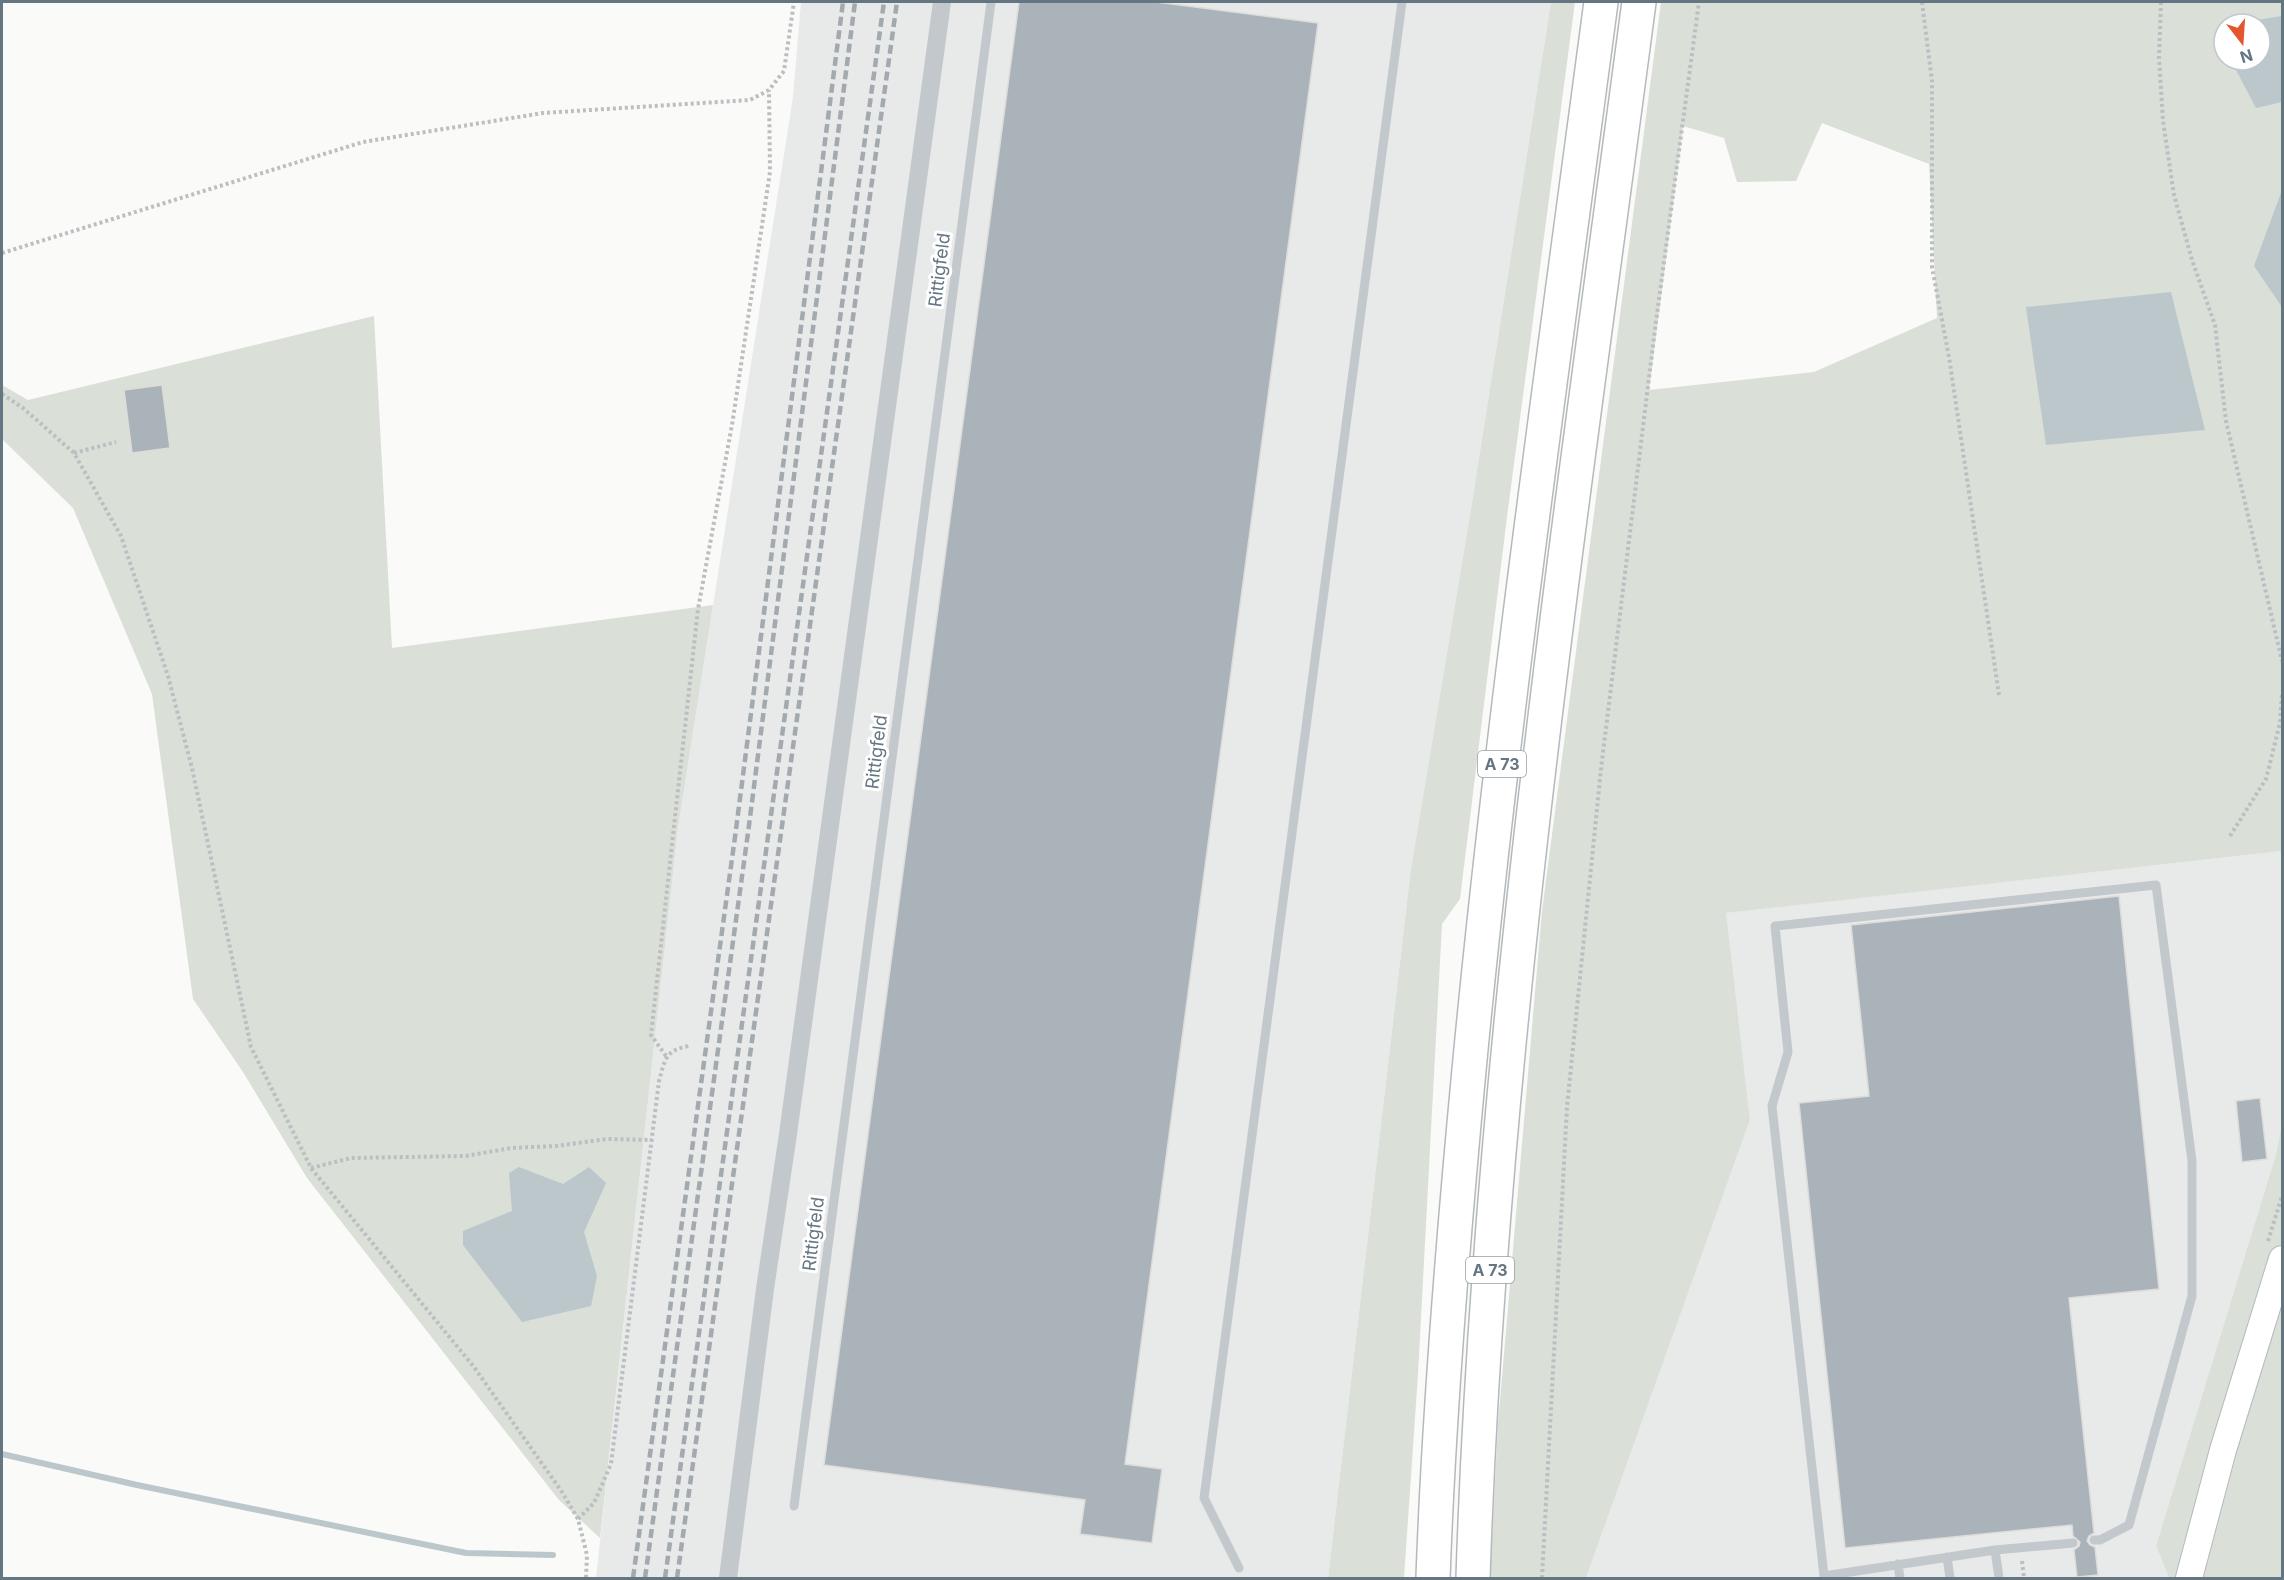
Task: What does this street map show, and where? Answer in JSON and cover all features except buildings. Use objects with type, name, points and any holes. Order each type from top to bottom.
[{"type":"highway","name":"A 73","points":[[1433,1578],[1440,1416],[1458,1185],[1486,895],[1550,376],[1600,2]]},
{"type":"highway","name":"A 73","points":[[1473,1578],[1478,1432],[1518,961],[1557,614],[1639,2]]},
{"type":"main road","points":[[2190,1578],[2223,1450],[2283,1259]]},
{"type":"street","points":[[728,1578],[765,1289],[790,1122],[942,2]]},
{"type":"lane","name":"Rittigfeld","points":[[794,1506],[991,2]]},
{"type":"lane","points":[[1239,1568],[1204,1498],[1402,2]]},
{"type":"lane","points":[[2073,1543],[1995,1550],[1824,1577],[1772,1106],[1788,1052],[1775,926],[2156,885],[2192,1161],[2192,1296],[2129,1525],[2094,1540]]},
{"type":"lane","points":[[1995,1550],[1999,1578]]},
{"type":"lane","points":[[1947,1557],[1950,1578]]},
{"type":"lane","points":[[1898,1564],[1900,1578]]},
{"type":"path","points":[[2,253],[363,142],[543,113],[750,100],[769,90],[784,71],[794,2]]},
{"type":"path","points":[[1542,1578],[1567,1107],[1602,757],[1655,329],[1699,2]]},
{"type":"path","points":[[1922,2],[1932,81],[1932,267],[1953,380],[1999,695]]},
{"type":"path","points":[[2161,2],[2159,57],[2163,121],[2174,195],[2192,260],[2215,325],[2226,422],[2283,661]]},
{"type":"path","points":[[666,1056],[651,1035],[698,609],[732,425],[770,172],[769,90]]},
{"type":"path","points":[[2,394],[23,408],[74,453],[121,536],[168,676],[192,768],[251,1047],[311,1168],[474,1368],[562,1492],[578,1519],[587,1555],[586,1578]]},
{"type":"path","points":[[74,453],[116,442]]},
{"type":"path","points":[[2229,836],[2266,779],[2280,723],[2283,693]]},
{"type":"path","points":[[578,1519],[594,1503],[611,1464],[659,1081],[666,1056],[677,1048],[689,1046]]},
{"type":"path","points":[[311,1168],[351,1158],[466,1156],[511,1148],[556,1146],[607,1139],[652,1140]]},
{"type":"shaded area","points":[[801,2],[1551,2],[1470,515],[1411,868],[1328,1578],[596,1578],[678,828],[793,97]]},
{"type":"shaded area","points":[[1551,2],[1575,2],[1507,517],[1460,899],[1442,924],[1418,1374],[1404,1578],[1328,1578],[1411,868],[1470,515]]},
{"type":"shaded area","points":[[1661,2],[2282,2],[2282,851],[1726,913],[1750,1120],[1586,1578],[1490,1578],[1498,1424],[1542,911]],"holes":[[[1822,123],[1929,164],[1937,318],[1814,372],[1649,390],[1683,126],[1724,138],[1737,182],[1796,181]]]},
{"type":"shaded area","points":[[2282,16],[2282,102],[2256,108],[2237,72],[2272,72],[2272,18]]},
{"type":"shaded area","points":[[2282,190],[2282,307],[2254,266]]},
{"type":"shaded area","points":[[2171,292],[2205,430],[2046,445],[2026,307]]},
{"type":"shaded area","points":[[374,316],[392,648],[713,605],[678,828],[600,1538],[559,1500],[307,1178],[243,1072],[193,999],[152,694],[73,508],[2,439],[2,385],[28,400]]},
{"type":"shaded area","points":[[2282,851],[2282,1124],[2276,1154],[2156,1546],[2169,1578],[1586,1578],[1750,1120],[1725,913]]},
{"type":"shaded area","points":[[2282,1124],[2282,1578],[2169,1578],[2156,1546],[2276,1154]]},
{"type":"shaded area","points":[[519,1167],[563,1184],[589,1167],[606,1183],[584,1232],[597,1276],[591,1306],[522,1322],[463,1245],[463,1231],[512,1211],[509,1173]]},
{"type":"waterway","points":[[2,1454],[137,1485],[466,1553],[553,1555]]},
{"type":"railway","points":[[633,1578],[735,837],[843,2]]},
{"type":"railway","points":[[645,1578],[748,833],[855,2]]},
{"type":"railway","points":[[665,1578],[884,2]]},
{"type":"railway","points":[[677,1578],[897,2]]}]
